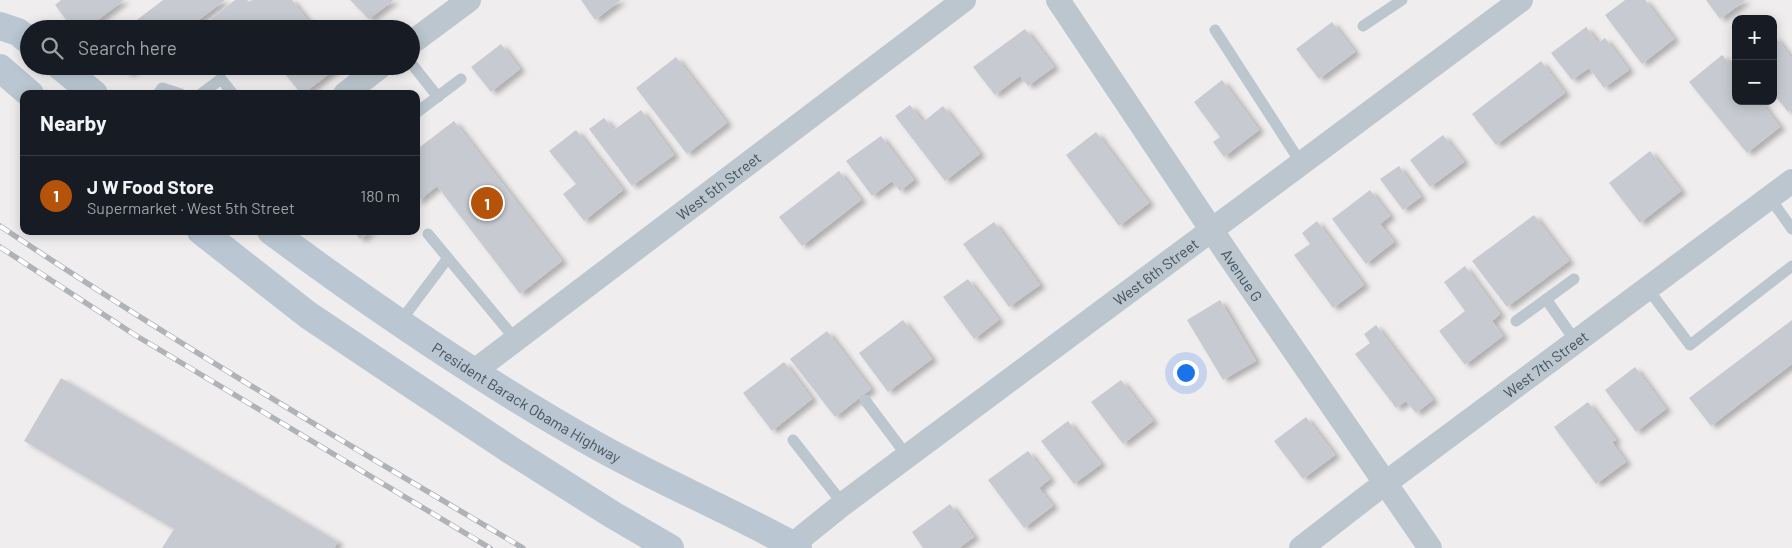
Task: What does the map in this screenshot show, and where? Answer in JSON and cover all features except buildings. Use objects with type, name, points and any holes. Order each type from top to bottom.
[{"type":"main road","points":[[0,26],[20,33]]},
{"type":"main road","points":[[0,68],[25,90]]},
{"type":"main road","points":[[71,75],[89,90]]},
{"type":"main road","points":[[206,235],[308,315],[529,462],[613,515],[670,548]]},
{"type":"main road","name":"President Barack Obama Highway","points":[[280,235],[344,284],[473,372],[600,447],[795,546]]},
{"type":"street","points":[[420,36],[469,0]]},
{"type":"street","name":"West 5th Street","points":[[473,372],[964,0]]},
{"type":"street","name":"Avenue G","points":[[1058,0],[1212,230],[1430,548]]},
{"type":"street","name":"West 6th Street","points":[[795,546],[843,504],[1212,230],[1510,3]]},
{"type":"street","points":[[350,90],[369,75]]},
{"type":"street","name":"West 7th Street","points":[[1301,548],[1792,181]]},
{"type":"lane","points":[[1363,26],[1402,0]]},
{"type":"lane","points":[[1215,30],[1301,163]]},
{"type":"lane","points":[[420,74],[438,97]]},
{"type":"lane","points":[[206,90],[221,79],[230,90]]},
{"type":"lane","points":[[420,110],[461,79]]},
{"type":"lane","points":[[1770,198],[1792,230]]},
{"type":"lane","points":[[428,234],[516,340]]},
{"type":"lane","points":[[400,322],[448,258]]},
{"type":"lane","points":[[1648,288],[1690,345],[1792,266]]},
{"type":"lane","points":[[1516,320],[1574,279]]},
{"type":"lane","points":[[1546,299],[1576,342]]},
{"type":"lane","points":[[865,400],[907,456]]},
{"type":"lane","points":[[793,440],[843,504]]},
{"type":"railway","points":[[0,226],[194,351],[523,548]]},
{"type":"railway","points":[[0,247],[135,335],[490,548]]},
{"type":"place","name":"J W Food Store","points":[[487,203]]}]
